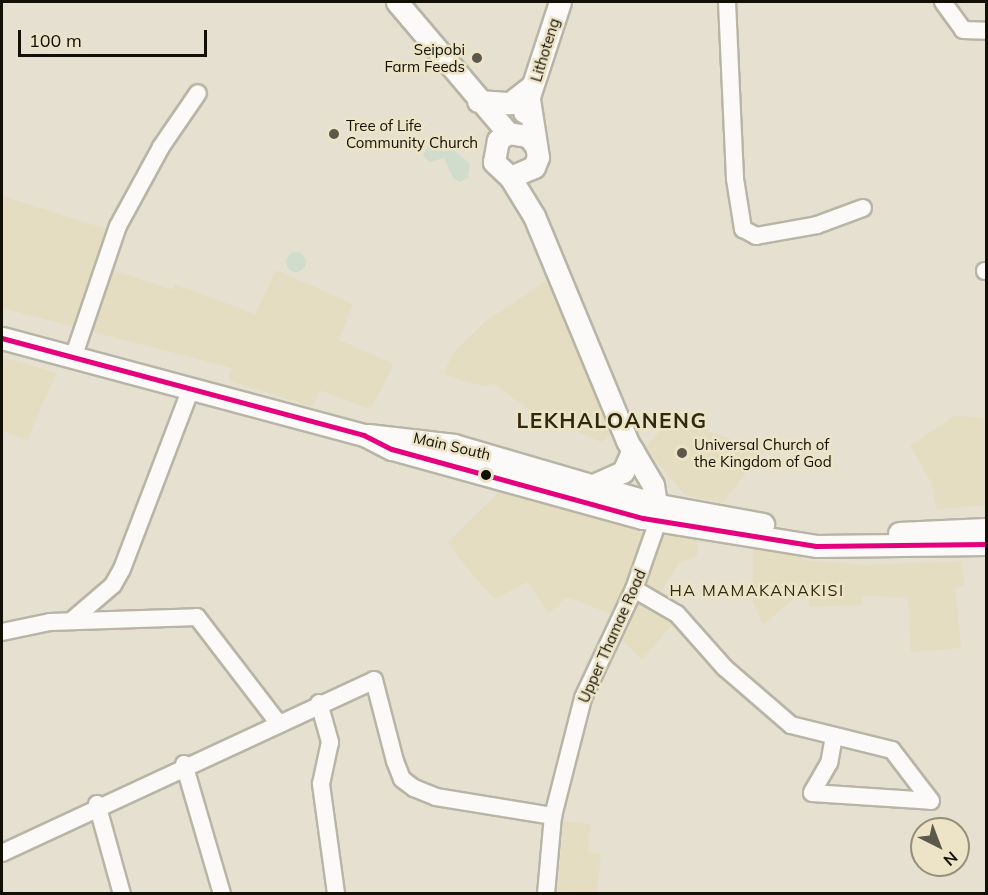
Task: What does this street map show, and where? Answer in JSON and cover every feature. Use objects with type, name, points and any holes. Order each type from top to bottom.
[{"type":"main road","points":[[397,2],[480,104],[535,156]]},
{"type":"main road","name":"Lithoteng","points":[[493,150],[512,133],[532,91],[560,2]]},
{"type":"main road","points":[[480,104],[510,103],[532,91],[535,156],[534,216]]},
{"type":"main road","points":[[480,104],[493,150],[494,162],[510,177],[534,216],[658,513]]},
{"type":"main road","points":[[510,177],[535,156]]},
{"type":"main road","points":[[2,338],[364,435]]},
{"type":"main road","name":"Main South","points":[[364,435],[393,434],[454,445],[591,486],[658,513],[819,533],[987,529]]},
{"type":"main road","name":"Main South","points":[[364,435],[392,449],[658,513],[816,546],[987,544]]},
{"type":"main road","points":[[591,486],[623,472],[633,450]]},
{"type":"street","points":[[727,2],[735,179],[743,230],[756,236],[817,225],[862,208]]},
{"type":"street","points":[[943,2],[963,30],[987,31]]},
{"type":"street","points":[[74,358],[118,226],[161,147],[198,93]]},
{"type":"street","points":[[71,621],[113,585],[122,569],[191,388]]},
{"type":"street","name":"Upper Thamae Road","points":[[546,894],[554,816],[583,699],[634,589],[658,513]]},
{"type":"street","points":[[634,589],[677,614],[724,668],[791,725],[892,750],[931,801],[812,793],[830,763],[834,736]]},
{"type":"street","points":[[2,632],[71,621],[197,617],[279,724]]},
{"type":"street","points":[[2,853],[97,804],[374,680],[395,761],[402,779],[414,788],[436,797],[554,816]]},
{"type":"street","points":[[319,703],[330,742],[321,784],[336,894]]},
{"type":"street","points":[[184,764],[222,894]]},
{"type":"street","points":[[97,804],[122,894]]},
{"type":"shaded area","points":[[2,196],[126,235],[109,269],[173,290],[175,284],[255,314],[276,270],[353,304],[339,340],[392,363],[392,369],[370,409],[319,390],[313,407],[228,380],[232,368],[2,308]]},
{"type":"shaded area","points":[[551,278],[614,431],[601,442],[526,408],[495,384],[482,386],[443,374],[454,352],[485,322]]},
{"type":"shaded area","points":[[2,357],[56,373],[27,440],[2,431]]},
{"type":"shaded area","points":[[955,416],[986,418],[986,505],[937,509],[930,480],[910,446]]},
{"type":"shaded area","points":[[673,418],[764,451],[722,503],[685,495],[645,447]]},
{"type":"shaded area","points":[[499,492],[641,527],[640,534],[699,536],[697,555],[678,564],[661,591],[685,609],[642,660],[618,636],[614,615],[567,597],[549,613],[527,582],[495,599],[470,572],[448,542]]},
{"type":"shaded area","points":[[753,543],[803,550],[802,560],[864,565],[962,561],[964,585],[955,588],[961,648],[911,652],[908,597],[862,596],[862,605],[809,607],[809,597],[794,598],[763,625],[753,603]]},
{"type":"shaded area","points":[[563,821],[590,824],[588,851],[601,854],[597,893],[558,891]]},
{"type":"green space","points":[[445,142],[470,164],[468,178],[460,182],[453,178],[444,158],[429,162],[423,155],[430,144]]},
{"type":"green space","points":[[292,252],[300,252],[306,258],[306,266],[300,272],[292,272],[286,266],[286,258]]},
{"type":"transit line","points":[[2,338],[364,435],[392,449],[643,518],[816,546],[986,544]]},
{"type":"place","name":"Seipobi Farm Feeds","points":[[477,58]]},
{"type":"place","name":"Tree of Life Community Church","points":[[334,134]]},
{"type":"place","name":"Universal Church of the Kingdom of God","points":[[682,453]]},
{"type":"district","name":"LEKHALOANENG","points":[[612,420]]},
{"type":"district","name":"HA MAMAKANAKISI","points":[[757,590]]}]
